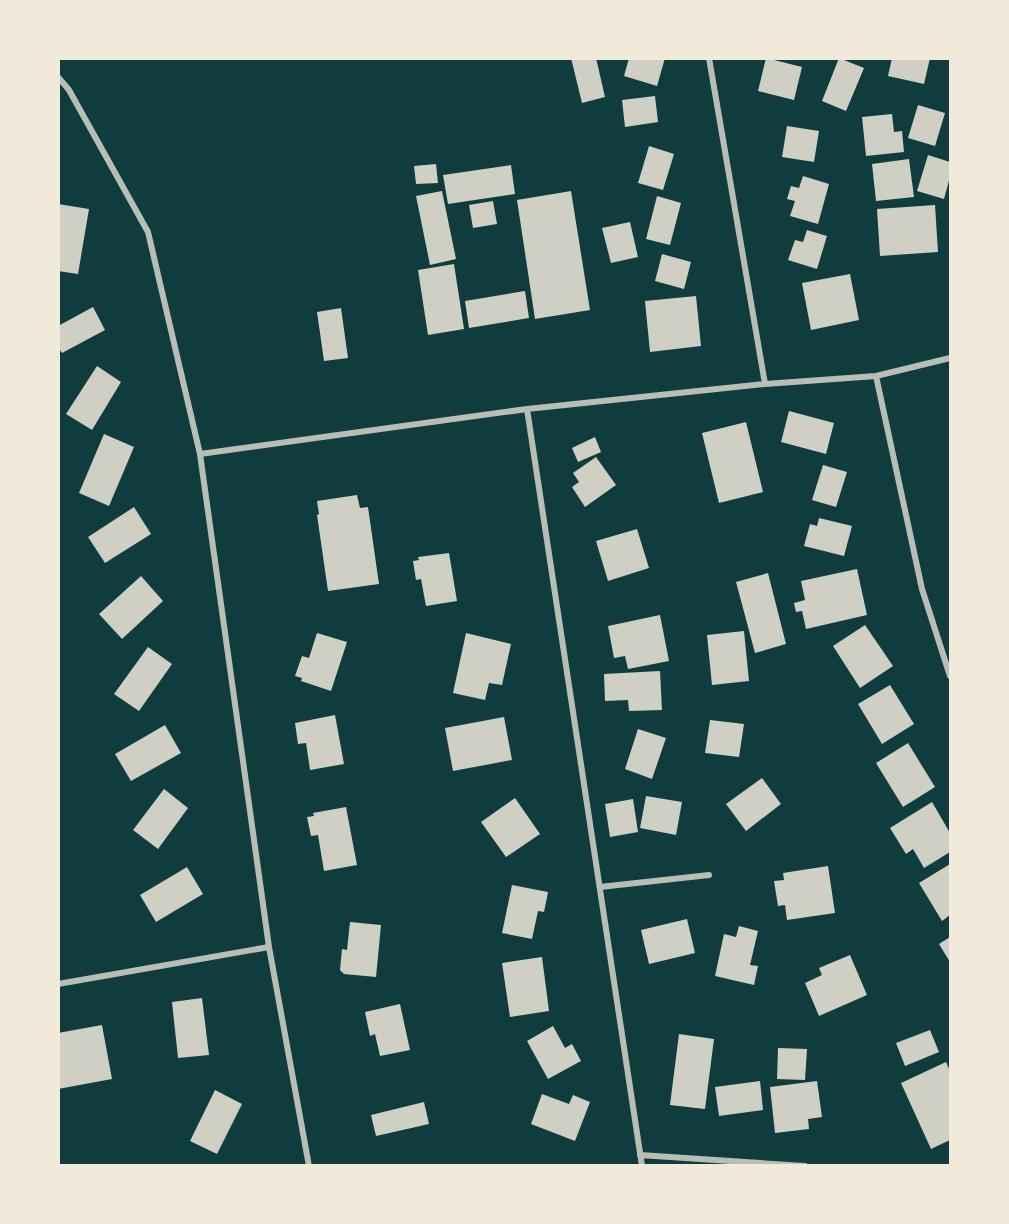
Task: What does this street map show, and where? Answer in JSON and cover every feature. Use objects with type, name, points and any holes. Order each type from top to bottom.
[{"type":"street","points":[[710,58],[765,384]]},
{"type":"street","points":[[58,77],[69,90],[148,232],[200,454],[269,947],[309,1166]]},
{"type":"street","points":[[200,454],[527,409],[765,384],[876,376],[951,358]]},
{"type":"street","points":[[876,376],[922,589],[951,676]]},
{"type":"street","points":[[527,409],[642,1166]]},
{"type":"street","points":[[600,887],[709,875]]},
{"type":"street","points":[[58,984],[269,947]]},
{"type":"street","points":[[640,1155],[805,1166]]},
{"type":"building","points":[[571,58],[596,58],[605,97],[582,103]]},
{"type":"building","points":[[629,58],[665,58],[657,86],[624,76]]},
{"type":"building","points":[[766,58],[802,67],[794,100],[758,91]]},
{"type":"building","points":[[839,58],[864,68],[846,111],[822,101]]},
{"type":"building","points":[[892,58],[930,58],[924,84],[888,76]]},
{"type":"building","points":[[655,96],[658,122],[625,127],[622,100]]},
{"type":"building","points":[[918,105],[945,113],[935,146],[908,138]]},
{"type":"building","points":[[892,114],[894,132],[902,131],[904,152],[866,156],[862,117]]},
{"type":"building","points":[[787,126],[819,131],[814,162],[782,157]]},
{"type":"building","points":[[649,146],[674,154],[663,190],[638,183]]},
{"type":"building","points":[[928,155],[950,162],[950,177],[944,199],[917,191]]},
{"type":"building","points":[[909,159],[914,197],[876,201],[872,164]]},
{"type":"building","points":[[436,164],[438,183],[416,184],[414,166]]},
{"type":"building","points":[[511,165],[515,194],[448,204],[443,175]]},
{"type":"building","points":[[803,176],[829,184],[818,224],[790,216],[795,201],[787,199],[791,186],[799,188]]},
{"type":"building","points":[[442,191],[456,259],[430,265],[416,196]]},
{"type":"building","points":[[571,191],[590,310],[535,319],[517,200]]},
{"type":"building","points":[[657,196],[681,203],[670,245],[646,239]]},
{"type":"building","points":[[493,201],[497,224],[473,228],[469,205]]},
{"type":"building","points":[[58,204],[89,209],[78,274],[58,271]]},
{"type":"building","points":[[935,205],[938,252],[880,256],[877,209]]},
{"type":"building","points":[[630,222],[638,257],[611,263],[602,228]]},
{"type":"building","points":[[807,230],[827,236],[817,269],[788,260],[795,240],[803,242]]},
{"type":"building","points":[[662,254],[691,262],[684,289],[655,281]]},
{"type":"building","points":[[454,264],[464,329],[428,335],[418,270]]},
{"type":"building","points":[[850,274],[859,320],[811,330],[802,283]]},
{"type":"building","points":[[525,291],[529,318],[469,328],[465,301]]},
{"type":"building","points":[[696,296],[701,346],[650,352],[645,301]]},
{"type":"building","points":[[93,307],[105,330],[62,353],[58,347],[58,326]]},
{"type":"building","points":[[341,308],[348,358],[324,361],[317,312]]},
{"type":"building","points":[[97,366],[121,382],[92,430],[66,414]]},
{"type":"building","points":[[789,411],[834,423],[826,454],[781,442]]},
{"type":"building","points":[[746,422],[763,492],[719,503],[702,433]]},
{"type":"building","points":[[104,434],[134,447],[109,506],[79,493]]},
{"type":"building","points":[[595,437],[601,452],[578,462],[572,448]]},
{"type":"building","points":[[596,457],[616,485],[585,507],[572,487],[579,482],[573,473]]},
{"type":"building","points":[[823,465],[847,472],[836,507],[812,500]]},
{"type":"building","points":[[357,495],[360,508],[368,507],[379,584],[328,591],[317,501]]},
{"type":"building","points":[[134,507],[151,534],[105,563],[88,537]]},
{"type":"building","points":[[819,518],[852,526],[844,556],[804,546],[810,524],[817,526]]},
{"type":"building","points":[[637,529],[649,568],[608,581],[596,541]]},
{"type":"building","points":[[449,553],[457,601],[426,606],[421,579],[416,580],[413,561],[419,560],[418,557]]},
{"type":"building","points":[[857,569],[867,615],[806,629],[802,611],[796,612],[794,603],[805,600],[801,581]]},
{"type":"building","points":[[768,573],[786,644],[755,653],[736,582]]},
{"type":"building","points":[[141,576],[163,601],[122,639],[99,614]]},
{"type":"building","points":[[660,615],[669,661],[628,669],[625,656],[614,658],[608,626]]},
{"type":"building","points":[[865,625],[893,666],[860,688],[833,646]]},
{"type":"building","points":[[744,631],[749,681],[712,685],[707,635]]},
{"type":"building","points":[[317,633],[347,642],[331,691],[301,681],[302,678],[295,676],[302,656],[309,658]]},
{"type":"building","points":[[466,633],[511,644],[502,685],[489,683],[485,700],[453,693]]},
{"type":"building","points":[[148,647],[172,664],[139,711],[114,694]]},
{"type":"building","points":[[660,671],[662,710],[629,711],[628,700],[605,701],[604,674]]},
{"type":"building","points":[[890,685],[914,724],[882,744],[858,704]]},
{"type":"building","points":[[335,715],[344,764],[310,770],[306,743],[298,744],[295,723]]},
{"type":"building","points":[[504,717],[512,760],[453,771],[445,728]]},
{"type":"building","points":[[710,720],[744,724],[739,757],[705,753]]},
{"type":"building","points":[[165,725],[181,753],[131,781],[115,754]]},
{"type":"building","points":[[638,729],[666,738],[652,779],[625,769]]},
{"type":"building","points":[[908,743],[935,787],[903,807],[876,763]]},
{"type":"building","points":[[762,778],[781,804],[746,831],[726,804]]},
{"type":"building","points":[[164,789],[188,808],[158,849],[133,830]]},
{"type":"building","points":[[646,796],[682,802],[676,835],[640,828]]},
{"type":"building","points":[[515,798],[540,834],[506,857],[481,822]]},
{"type":"building","points":[[633,799],[638,832],[610,837],[605,804]]},
{"type":"building","points":[[932,802],[950,833],[950,852],[924,868],[913,849],[906,854],[890,828]]},
{"type":"building","points":[[346,807],[357,865],[324,871],[318,835],[311,836],[307,817],[314,816],[313,813]]},
{"type":"building","points":[[950,864],[950,915],[942,921],[919,883]]},
{"type":"building","points":[[828,866],[835,913],[787,920],[785,905],[778,906],[774,881],[784,880],[783,873]]},
{"type":"building","points":[[187,867],[203,894],[156,922],[140,895]]},
{"type":"building","points":[[512,885],[548,892],[544,912],[538,911],[532,939],[502,933]]},
{"type":"building","points":[[687,919],[695,953],[649,964],[641,930]]},
{"type":"building","points":[[350,922],[381,925],[376,977],[344,974],[340,970],[342,949],[347,950]]},
{"type":"building","points":[[739,926],[758,931],[750,965],[758,966],[754,985],[715,976],[724,934],[736,937]]},
{"type":"building","points":[[950,937],[950,962],[939,944]]},
{"type":"building","points":[[850,955],[867,995],[819,1016],[805,983],[822,975],[819,968]]},
{"type":"building","points":[[542,957],[549,1011],[510,1017],[502,963]]},
{"type":"building","points":[[202,998],[209,1055],[178,1058],[172,1002]]},
{"type":"building","points":[[400,1004],[410,1050],[380,1056],[375,1034],[370,1036],[365,1012]]},
{"type":"building","points":[[102,1025],[112,1079],[58,1089],[58,1033]]},
{"type":"building","points":[[553,1026],[565,1048],[572,1044],[581,1061],[548,1079],[527,1041]]},
{"type":"building","points":[[930,1030],[939,1052],[905,1066],[896,1043]]},
{"type":"building","points":[[679,1034],[714,1039],[705,1109],[670,1105]]},
{"type":"building","points":[[778,1048],[807,1049],[805,1080],[777,1079]]},
{"type":"building","points":[[946,1062],[950,1071],[950,1140],[931,1149],[901,1083]]},
{"type":"building","points":[[760,1081],[763,1110],[719,1116],[715,1087]]},
{"type":"building","points":[[817,1081],[822,1117],[808,1119],[809,1129],[775,1133],[770,1087]]},
{"type":"building","points":[[215,1090],[242,1104],[217,1154],[190,1141]]},
{"type":"building","points":[[542,1094],[569,1104],[573,1095],[590,1102],[575,1141],[531,1124]]},
{"type":"building","points":[[424,1102],[429,1124],[376,1136],[371,1115]]}]
